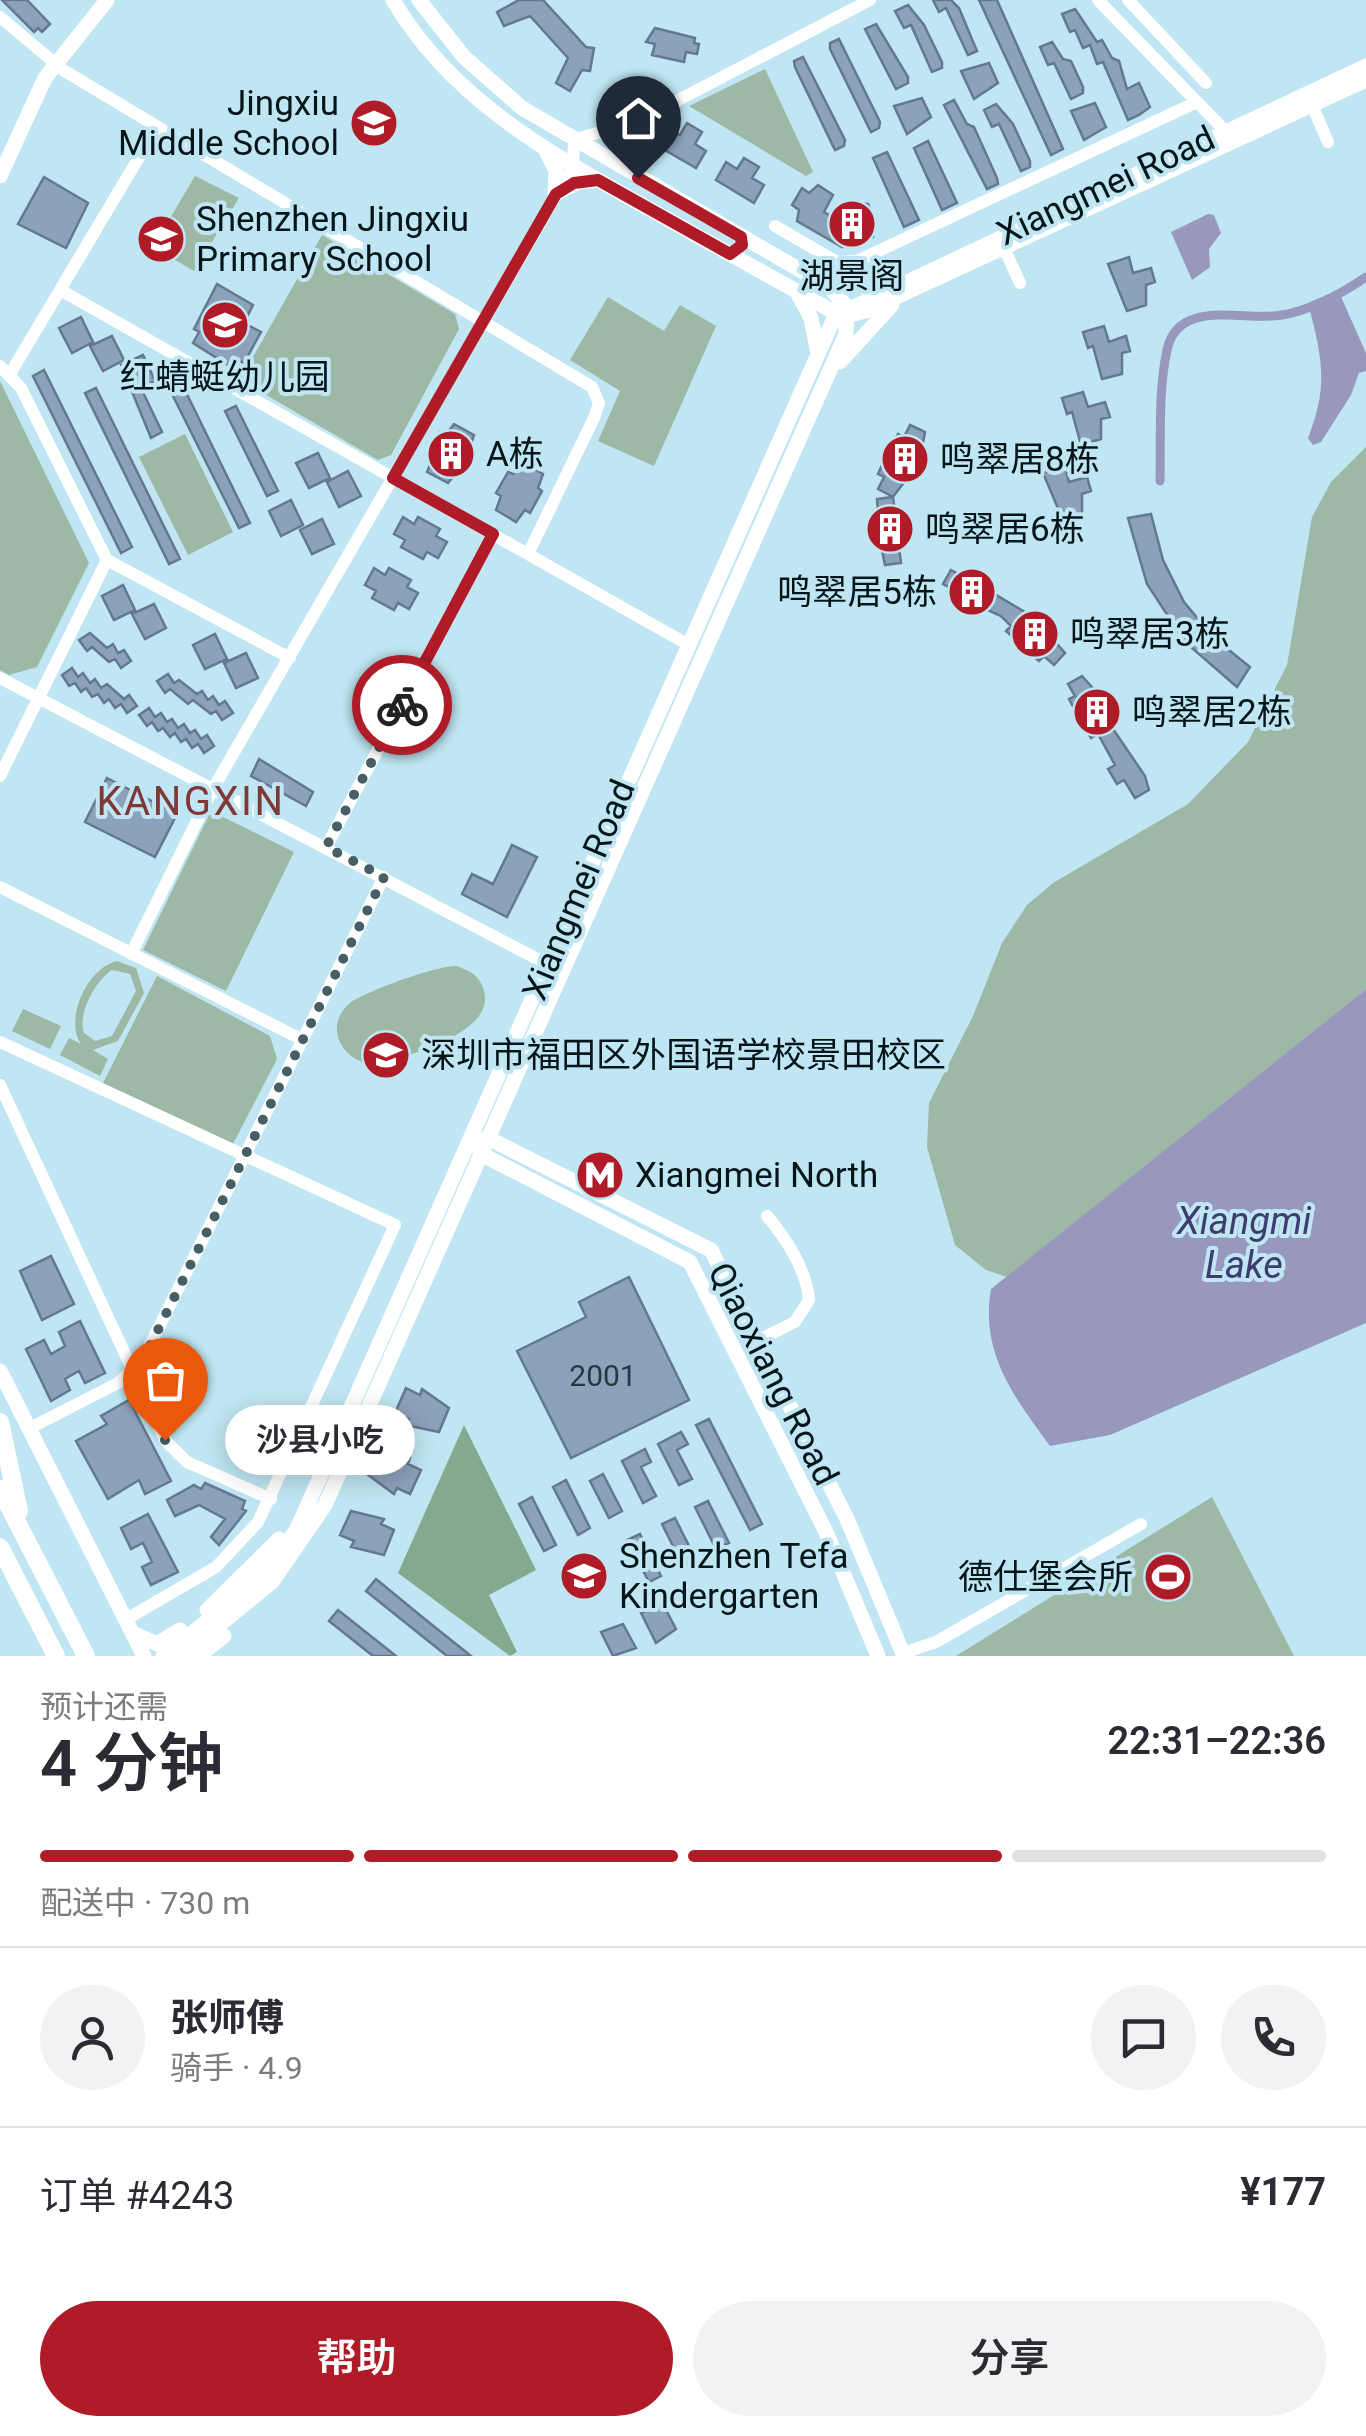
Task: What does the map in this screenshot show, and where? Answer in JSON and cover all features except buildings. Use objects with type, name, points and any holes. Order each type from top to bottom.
[{"type":"highway","points":[[0,1422],[25,1536]]},
{"type":"highway","points":[[0,1488],[86,1656]]},
{"type":"highway","points":[[0,1547],[56,1656]]},
{"type":"main road","points":[[0,151],[50,61],[94,0]]},
{"type":"main road","points":[[0,176],[50,61],[107,0]]},
{"type":"main road","points":[[393,0],[452,76],[541,146],[788,286],[844,312]]},
{"type":"main road","points":[[419,0],[486,78],[574,140],[828,287],[844,312]]},
{"type":"main road","name":"Xiangmei Road","points":[[844,312],[912,290],[1002,242],[1230,136],[1366,66]]},
{"type":"main road","name":"Xiangmei Road","points":[[1230,136],[1366,80]]},
{"type":"main road","points":[[541,146],[556,168],[556,194]]},
{"type":"main road","points":[[556,194],[574,183],[598,180]]},
{"type":"main road","points":[[730,254],[738,252],[741,237]]},
{"type":"main road","name":"Xiangmei Road","points":[[482,1145],[547,964],[816,356],[844,312],[895,284],[1002,242]]},
{"type":"main road","points":[[828,287],[895,284]]},
{"type":"main road","points":[[788,286],[811,318],[816,356]]},
{"type":"main road","points":[[823,386],[871,326],[912,290]]},
{"type":"main road","name":"Xiangmei Road","points":[[181,1656],[253,1600],[319,1501],[564,975],[846,334],[844,312]]},
{"type":"main road","points":[[614,806],[624,818],[636,810]]},
{"type":"main road","points":[[547,964],[564,975]]},
{"type":"main road","points":[[547,964],[554,996]]},
{"type":"main road","name":"Qiaoxiang Road","points":[[482,1145],[711,1250],[847,1519],[904,1654]]},
{"type":"main road","name":"Qiaoxiang Road","points":[[482,1145],[690,1262],[826,1532],[878,1656]]},
{"type":"main road","points":[[0,1371],[144,1656]]},
{"type":"main road","points":[[127,1624],[149,1643],[167,1650],[319,1501]]},
{"type":"main road","points":[[200,1656],[267,1600],[290,1574],[317,1532],[319,1501]]},
{"type":"main road","name":"Xiangmei Road","points":[[167,1650],[277,1568]]},
{"type":"street","points":[[131,954],[214,788],[573,166],[574,140],[642,119],[843,6],[870,0]]},
{"type":"street","points":[[1098,0],[1230,136]]},
{"type":"street","points":[[1132,1],[1206,83]]},
{"type":"street","points":[[0,17],[50,61],[592,387],[598,399],[594,418],[528,554]]},
{"type":"street","points":[[775,226],[837,262],[857,261],[1197,102]]},
{"type":"street","points":[[1312,105],[1328,142]]},
{"type":"street","points":[[638,178],[626,142],[642,119]]},
{"type":"street","points":[[157,127],[62,291],[3,370],[23,392],[106,560],[290,658]]},
{"type":"street","points":[[1002,242],[1020,283]]},
{"type":"street","points":[[62,291],[687,644]]},
{"type":"street","points":[[324,845],[490,533]]},
{"type":"street","points":[[0,776],[106,560]]},
{"type":"street","points":[[0,678],[547,964]]},
{"type":"street","points":[[28,1429],[132,1372],[151,1344],[384,877]]},
{"type":"street","points":[[0,887],[301,1039]]},
{"type":"street","points":[[0,1042],[395,1226],[271,1500],[251,1530],[216,1567],[127,1624]]},
{"type":"street","points":[[0,1086],[132,1372],[177,1454],[271,1500]]},
{"type":"street","points":[[757,1340],[795,1322],[809,1300],[806,1281],[786,1240],[767,1216]]},
{"type":"street","points":[[904,1654],[945,1637],[1141,1524]]},
{"type":"green space","points":[[765,69],[813,172],[806,176],[689,106]]},
{"type":"green space","points":[[195,176],[239,198],[194,271],[153,247]]},
{"type":"green space","points":[[322,235],[455,314],[459,329],[391,455],[378,460],[240,380]]},
{"type":"green space","points":[[608,297],[664,331],[680,305],[716,326],[654,466],[598,441],[620,391],[570,360]]},
{"type":"green space","points":[[0,381],[89,563],[37,667],[9,675],[0,670]]},
{"type":"green space","points":[[185,434],[233,532],[188,555],[139,457]]},
{"type":"green space","points":[[1366,447],[1366,989],[1007,1277],[986,1270],[955,1245],[927,1147],[929,1103],[973,1016],[1002,943],[1027,905],[1053,883],[1188,804],[1248,742],[1287,665],[1312,517],[1331,482]]},
{"type":"green space","points":[[211,811],[294,852],[226,991],[143,950]]},
{"type":"green space","points":[[117,961],[136,968],[144,993],[118,1041],[93,1050],[108,1059],[100,1076],[60,1055],[69,1038],[81,1044],[75,1021],[81,996],[96,973]],"holes":[[[112,970],[130,974],[136,991],[112,1036],[95,1041],[84,1033],[83,1017],[89,998]]]},
{"type":"green space","points":[[456,966],[474,975],[484,991],[484,1006],[463,1031],[426,1049],[375,1064],[354,1058],[346,1051],[337,1032],[342,1012],[350,1003],[402,980]]},
{"type":"green space","points":[[157,976],[270,1036],[277,1059],[233,1144],[102,1085]]},
{"type":"green space","points":[[23,1009],[61,1026],[50,1049],[12,1031]]},
{"type":"green space","points":[[464,1425],[536,1570],[489,1595],[517,1652],[510,1656],[398,1573]]},
{"type":"green space","name":"德仕堡会所","points":[[1212,1497],[1294,1656],[956,1656]]},
{"type":"water","points":[[1208,214],[1214,215],[1221,233],[1209,249],[1210,267],[1192,280],[1171,232]]},
{"type":"water","points":[[1338,290],[1366,353],[1366,371],[1359,373],[1351,395],[1321,442],[1313,445],[1308,438],[1319,402],[1321,371],[1308,303]]},
{"type":"water","name":"Xiangmi Lake","points":[[1366,989],[1366,1323],[1110,1435],[1050,1446],[1013,1392],[995,1354],[989,1312],[991,1289]]},
{"type":"waterway","points":[[1160,481],[1160,415],[1167,350],[1174,334],[1185,323],[1215,315],[1293,313],[1366,277]]},
{"type":"way so far","points":[[165,1440],[132,1372],[151,1344],[384,877],[326,847],[402,705]]},
{"type":"place","name":"Jingxiu Middle School","points":[[374,123]]},
{"type":"place","name":"湖景阁","points":[[852,224]]},
{"type":"place","name":"Shenzhen Jingxiu Primary School","points":[[161,239]]},
{"type":"place","name":"红蜻蜓幼儿园","points":[[225,325]]},
{"type":"place","name":"A栋","points":[[451,454]]},
{"type":"place","name":"鸣翠居8栋","points":[[905,459]]},
{"type":"place","name":"鸣翠居6栋","points":[[890,529]]},
{"type":"place","name":"鸣翠居5栋","points":[[972,592]]},
{"type":"place","name":"鸣翠居3栋","points":[[1035,634]]},
{"type":"place","name":"鸣翠居2栋","points":[[1097,712]]},
{"type":"place","name":"深圳市福田区外国语学校景田校区","points":[[386,1055]]},
{"type":"place","name":"Xiangmei North","points":[[600,1175]]},
{"type":"place","name":"沙县小吃","points":[[165,1440]]},
{"type":"place","name":"Shenzhen Tefa Kindergarten","points":[[584,1576]]},
{"type":"place","name":"德仕堡会所","points":[[1168,1577]]},
{"type":"district","name":"KANGXIN","points":[[191,801]]},
{"type":"route","points":[[402,705],[493,534],[393,478],[556,194],[574,183],[598,180],[730,254],[738,252],[742,245],[741,237],[638,178]]}]
